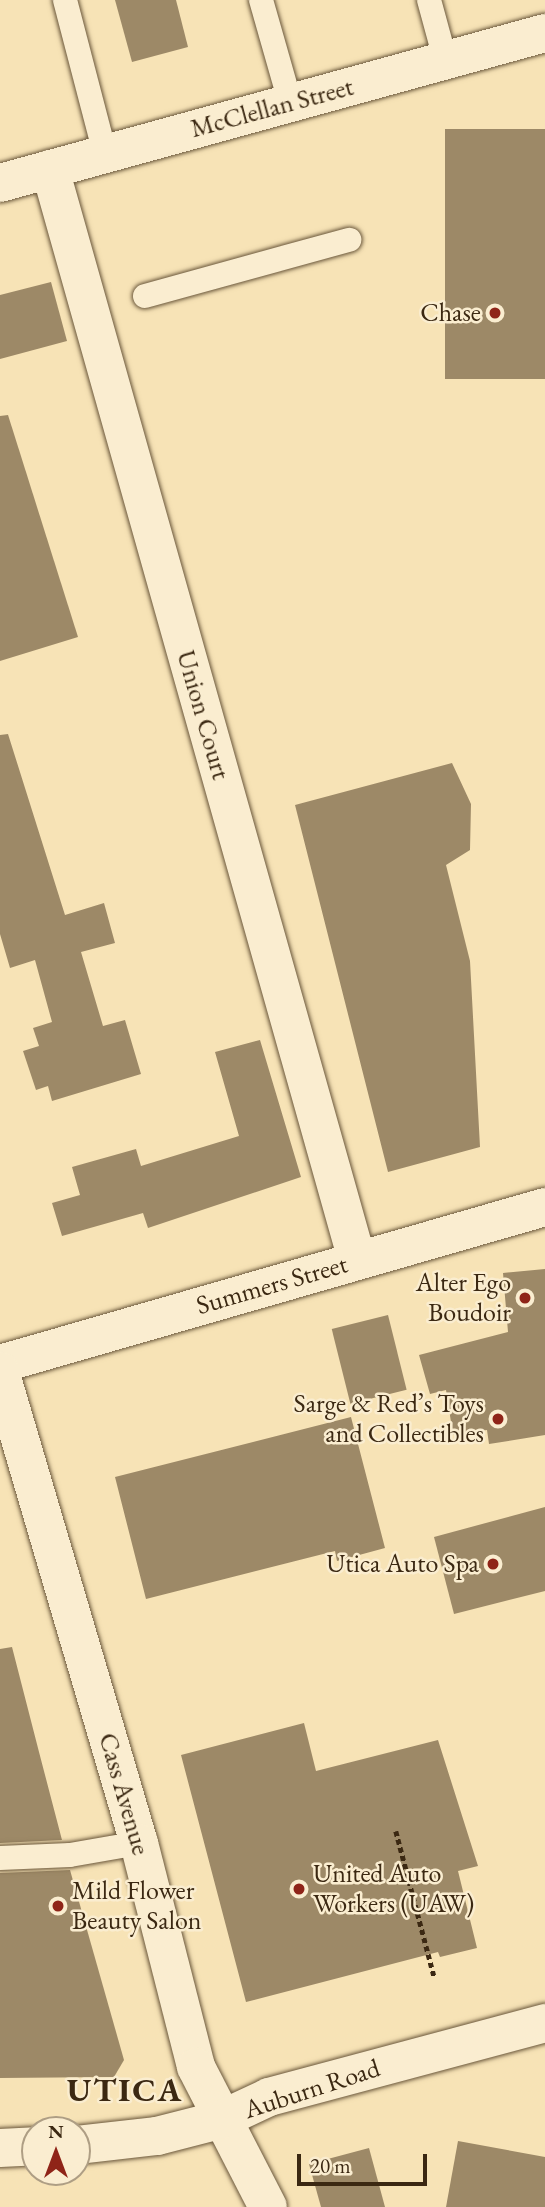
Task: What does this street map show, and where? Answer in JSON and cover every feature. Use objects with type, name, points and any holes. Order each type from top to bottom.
[{"type":"street","name":"McClellan Street","points":[[0,183],[545,33]]},
{"type":"street","name":"Union Court","points":[[50,169],[357,1261]]},
{"type":"street","name":"Summers Street","points":[[0,1364],[545,1207]]},
{"type":"street","name":"Cass Avenue","points":[[0,1371],[139,1843],[196,2067],[220,2120],[261,2186],[268,2207]]},
{"type":"street","name":"Auburn Road","points":[[91,2143],[157,2136],[220,2120],[269,2097],[545,2024]]},
{"type":"street","points":[[0,2148],[21,2147]]},
{"type":"lane","points":[[65,0],[105,154]]},
{"type":"lane","points":[[261,0],[290,103]]},
{"type":"lane","points":[[429,0],[445,60]]},
{"type":"lane","points":[[145,296],[349,240]]},
{"type":"lane","points":[[0,1858],[70,1855],[139,1843]]},
{"type":"path","points":[[396,1830],[434,1976]]},
{"type":"building","points":[[115,0],[176,0],[188,47],[132,62]]},
{"type":"building","name":"Chase","points":[[445,129],[545,129],[545,379],[445,379]]},
{"type":"building","points":[[51,282],[67,341],[0,359],[0,295]]},
{"type":"building","points":[[8,415],[78,637],[0,661],[0,416]]},
{"type":"building","points":[[8,734],[65,915],[104,903],[115,943],[81,952],[103,1026],[125,1020],[141,1074],[52,1101],[48,1086],[36,1090],[23,1051],[39,1046],[33,1028],[52,1022],[35,960],[10,968],[0,934],[0,735]]},
{"type":"building","points":[[452,763],[471,804],[470,850],[446,865],[470,961],[480,1147],[388,1172],[295,805]]},
{"type":"building","points":[[260,1040],[301,1177],[148,1228],[143,1213],[62,1236],[52,1203],[80,1195],[72,1167],[136,1149],[141,1166],[239,1136],[215,1052]]},
{"type":"building","points":[[545,1269],[545,1435],[489,1444],[487,1430],[453,1435],[446,1390],[430,1394],[419,1355],[508,1332],[503,1273]]},
{"type":"building","points":[[388,1315],[407,1390],[350,1404],[332,1329]]},
{"type":"building","points":[[351,1417],[385,1548],[337,1561],[335,1551],[146,1599],[115,1477]]},
{"type":"building","name":"Utica Auto Spa","points":[[545,1507],[545,1591],[454,1614],[434,1537]]},
{"type":"building","points":[[12,1647],[62,1840],[0,1843],[0,1649]]},
{"type":"building","points":[[304,1723],[316,1771],[438,1740],[478,1866],[458,1871],[477,1948],[440,1957],[438,1952],[246,2002],[181,1755]]},
{"type":"building","points":[[70,1870],[124,2060],[114,2077],[0,2078],[0,1873]]},
{"type":"building","points":[[458,2141],[545,2157],[545,2207],[446,2207]]},
{"type":"building","points":[[369,2148],[385,2207],[321,2207],[309,2164]]},
{"type":"place","name":"Chase","points":[[495,313]]},
{"type":"place","name":"Alter Ego Boudoir","points":[[525,1298]]},
{"type":"place","name":"Sarge & Red’s Toys and Collectibles","points":[[498,1419]]},
{"type":"place","name":"Utica Auto Spa","points":[[493,1564]]},
{"type":"place","name":"United Auto Workers (UAW)","points":[[299,1889]]},
{"type":"place","name":"Mild Flower Beauty Salon","points":[[58,1906]]},
{"type":"district","name":"UTICA","points":[[125,2090]]}]
